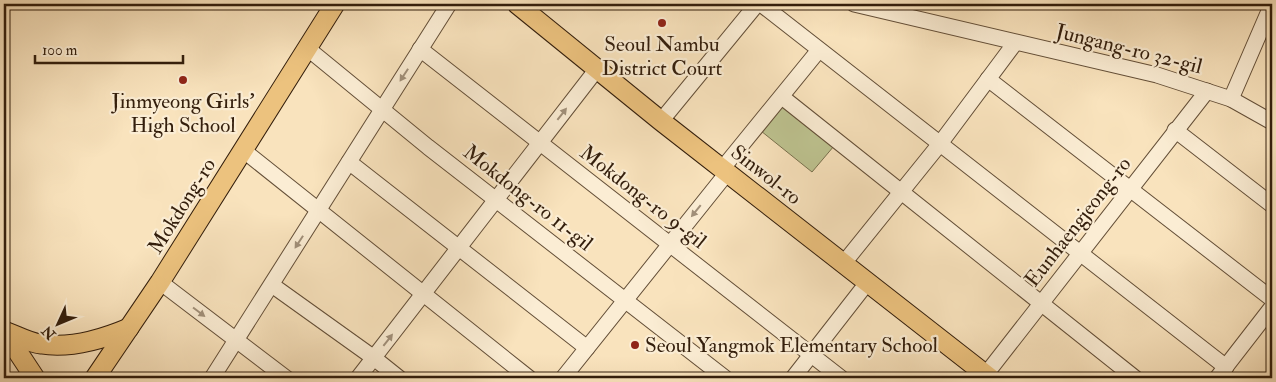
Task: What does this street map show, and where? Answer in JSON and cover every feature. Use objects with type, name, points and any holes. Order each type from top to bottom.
[{"type":"main road","name":"Mokdong-ro","points":[[95,378],[160,282],[335,4]]},
{"type":"main road","name":"Sinwol-ro","points":[[517,4],[661,121],[986,377]]},
{"type":"main road","points":[[7,335],[41,344],[60,344],[108,337],[129,328]]},
{"type":"main road","points":[[7,335],[19,378]]},
{"type":"main road","points":[[7,335],[35,378]]},
{"type":"street","points":[[212,378],[449,4]]},
{"type":"street","points":[[661,121],[757,4]]},
{"type":"street","points":[[761,4],[1080,254],[1222,372],[1272,307]]},
{"type":"street","name":"Jungang-ro 32-gil","points":[[854,4],[1157,75],[1231,99],[1272,122]]},
{"type":"street","points":[[1231,99],[1272,4]]},
{"type":"street","points":[[843,264],[939,144],[1015,43]]},
{"type":"street","name":"Mokdong-ro 11-gil","points":[[307,48],[495,200],[725,378]]},
{"type":"street","name":"Mokdong-ro 9-gil","points":[[420,49],[841,378]]},
{"type":"street","points":[[563,378],[819,50]]},
{"type":"street","points":[[358,378],[596,69]]},
{"type":"street","points":[[988,79],[1272,299]]},
{"type":"street","name":"Eunhaengjeong-ro","points":[[986,377],[1207,91]]},
{"type":"street","points":[[782,97],[901,191],[1040,305],[1135,378]]},
{"type":"street","points":[[1175,130],[1272,204]]},
{"type":"street","points":[[243,150],[422,295],[529,378]]},
{"type":"street","points":[[350,162],[460,246],[587,348]]},
{"type":"street","points":[[160,282],[286,378]]},
{"type":"street","points":[[793,378],[868,283]]},
{"type":"street","points":[[272,284],[399,378]]},
{"type":"green space","points":[[783,103],[834,146],[812,172],[761,131]]},
{"type":"place","name":"Seoul Nambu District Court","points":[[662,23]]},
{"type":"place","name":"Jinmyeong Girls’ High School","points":[[183,80]]},
{"type":"place","name":"Seoul Yangmok Elementary School","points":[[635,345]]}]
